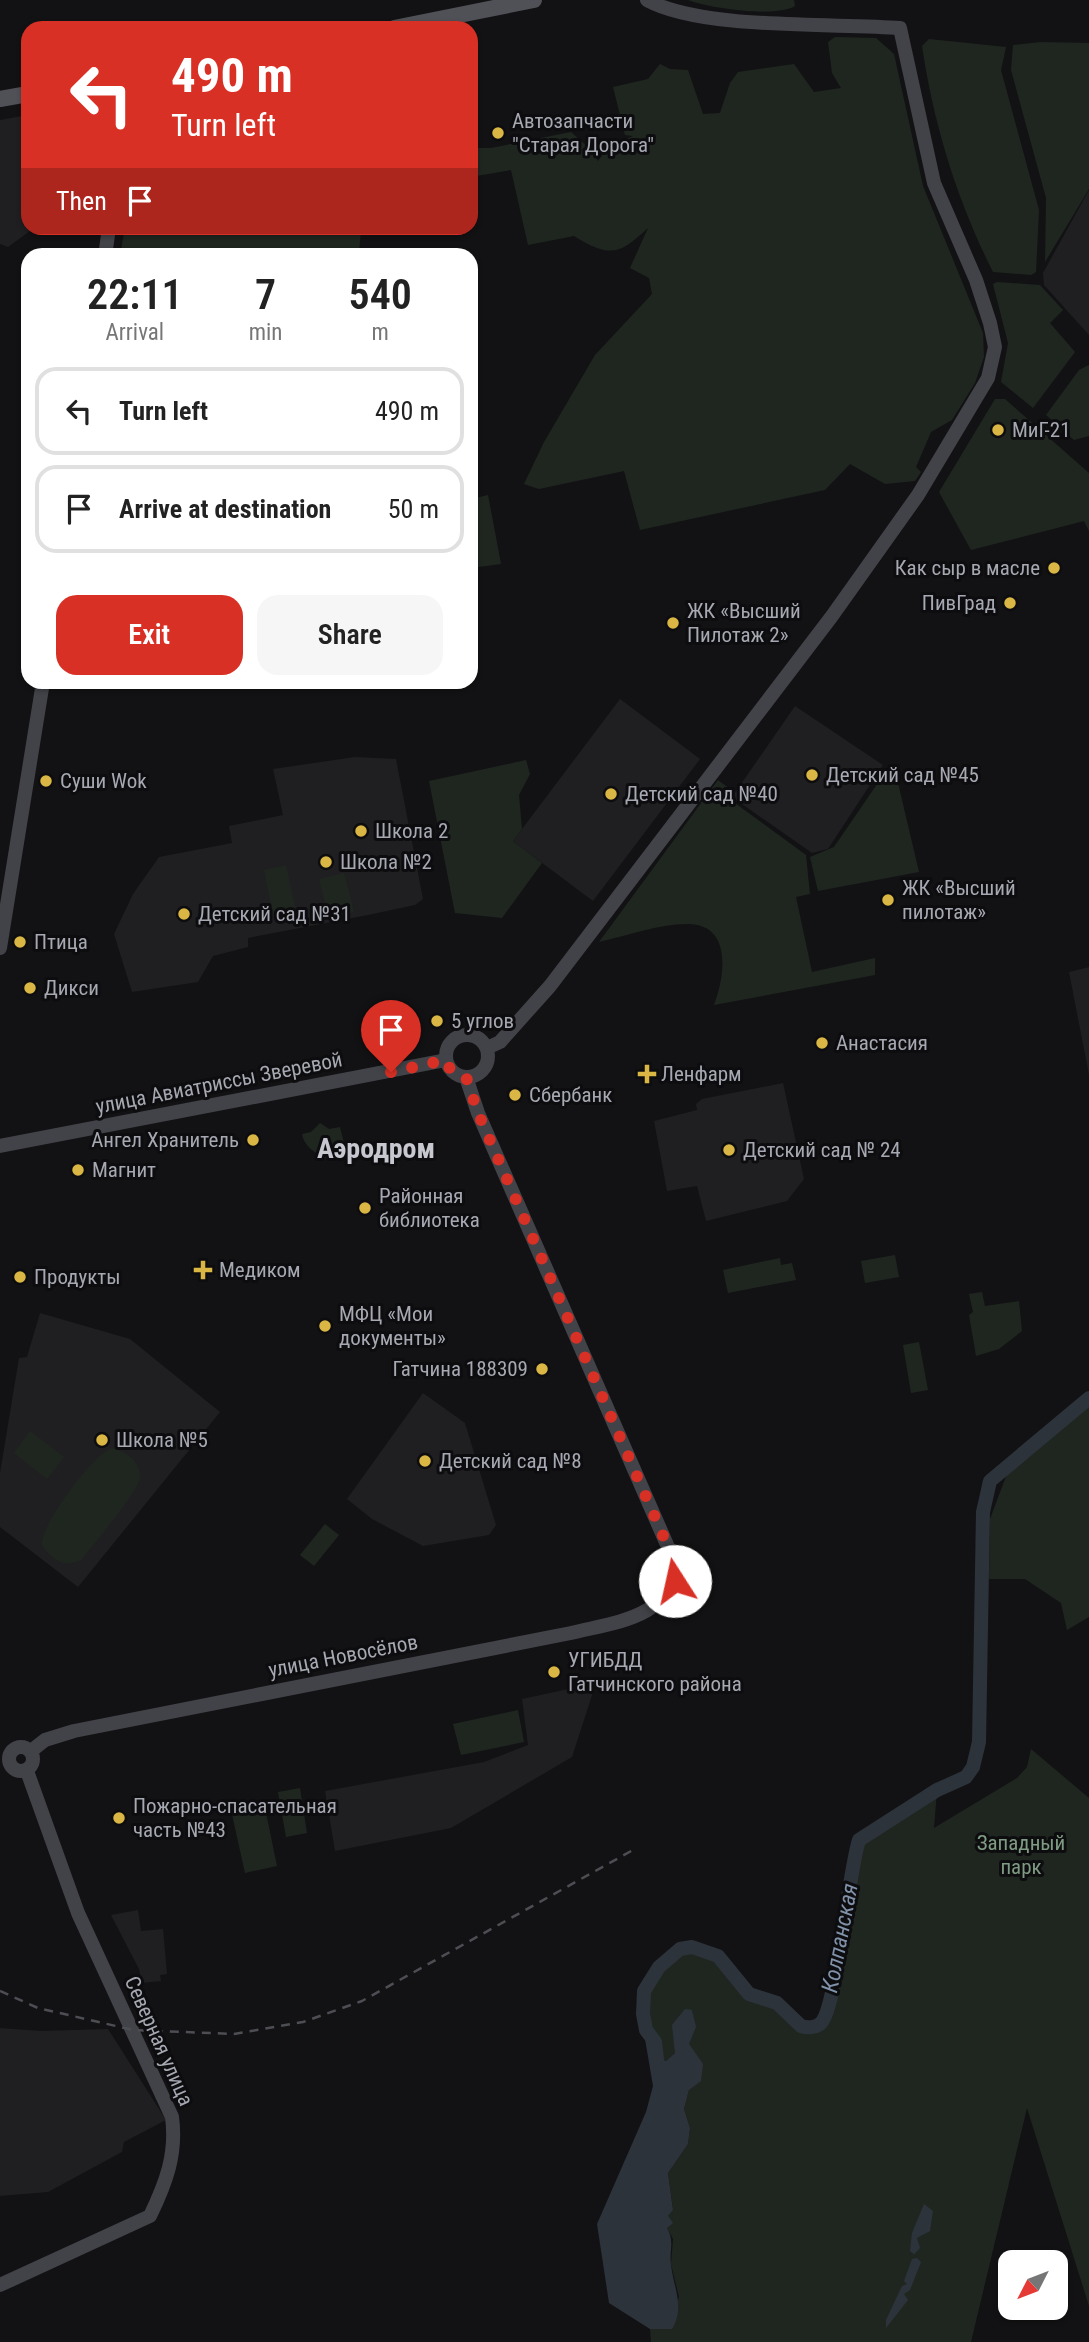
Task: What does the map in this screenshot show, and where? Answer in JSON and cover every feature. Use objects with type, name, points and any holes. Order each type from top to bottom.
[{"type":"main road","points":[[429,21],[534,0]]},
{"type":"main road","points":[[0,99],[21,95]]},
{"type":"street","points":[[487,1048],[500,1042],[550,986],[823,628],[918,495],[988,378],[995,347],[976,279],[934,183],[900,28],[754,21],[663,3]]},
{"type":"street","points":[[0,948],[42,689]]},
{"type":"street","points":[[471,1035],[487,1048],[485,1066],[477,1074],[466,1077],[450,1069],[446,1060],[452,1041],[460,1036],[471,1035]]},
{"type":"street","name":"улица Авиатриссы Зверевой","points":[[0,1146],[446,1060]]},
{"type":"street","name":"улица Новосёлов","points":[[31,1751],[45,1740],[74,1731],[571,1633],[644,1612],[662,1602],[675,1581],[675,1563],[478,1113],[466,1077]]},
{"type":"street","points":[[18,1747],[31,1751],[34,1759],[27,1770],[14,1769],[5,1754],[18,1747]]},
{"type":"street","name":"Северная улица","points":[[0,2285],[150,2216],[171,2165],[174,2133],[172,2117],[78,1913],[27,1770]]},
{"type":"shaded area","points":[[21,116],[21,235],[24,235],[8,247],[0,244],[0,120]]},
{"type":"shaded area","points":[[1089,190],[1089,335],[1044,285],[1043,273]]},
{"type":"shaded area","name":"Детский сад №40","points":[[620,699],[700,759],[593,901],[513,841]]},
{"type":"shaded area","name":"Детский сад №45","points":[[795,706],[883,765],[828,849],[812,853],[732,797]]},
{"type":"shaded area","name":"Школа №2","points":[[355,757],[396,759],[423,899],[415,905],[248,938],[248,947],[213,956],[198,982],[132,992],[114,934],[133,894],[159,857],[232,843],[229,826],[283,815],[273,769]]},
{"type":"shaded area","points":[[1089,967],[1089,1075],[1069,972]]},
{"type":"shaded area","name":"Детский сад № 24","points":[[783,1083],[804,1179],[787,1201],[706,1221],[697,1186],[667,1191],[654,1121],[697,1110],[696,1104],[702,1099]]},
{"type":"shaded area","name":"Школа №5","points":[[40,1313],[130,1339],[220,1412],[78,1587],[0,1527],[0,1473],[19,1358],[27,1357]]},
{"type":"shaded area","name":"Детский сад №8","points":[[423,1393],[465,1423],[496,1525],[489,1535],[423,1546],[372,1519],[347,1499]]},
{"type":"shaded area","points":[[596,1683],[572,1757],[451,1828],[335,1851],[325,1791],[484,1762],[528,1745],[522,1699]]},
{"type":"shaded area","points":[[138,1910],[141,1931],[163,1929],[167,1974],[160,1975],[161,1981],[142,1983],[139,1969],[111,1915]]},
{"type":"shaded area","points":[[685,2009],[692,2010],[696,2027],[689,2044],[703,2064],[701,2081],[689,2090],[684,2109],[690,2128],[688,2144],[668,2173],[673,2210],[668,2216],[673,2223],[667,2228],[671,2238],[671,2265],[678,2298],[678,2313],[672,2329],[650,2329],[609,2303],[597,2224],[646,2112],[653,2086],[644,2033],[646,2030],[661,2059],[666,2061],[675,2053],[672,2025]]},
{"type":"shaded area","points":[[0,2028],[41,2031],[108,2029],[166,2120],[124,2142],[122,2152],[48,2192],[0,2196]]},
{"type":"shaded area","points":[[924,2204],[933,2211],[930,2231],[917,2238],[920,2248],[914,2254],[910,2251],[912,2233]]},
{"type":"shaded area","points":[[917,2258],[921,2262],[910,2290],[904,2294],[908,2300],[886,2328],[886,2320],[902,2286],[907,2284],[904,2281],[912,2259]]},
{"type":"green space","points":[[688,0],[794,0],[795,6],[786,10],[758,11],[726,9]]},
{"type":"green space","points":[[835,37],[876,38],[894,54],[923,186],[983,333],[984,357],[975,383],[952,420],[931,432],[916,467],[921,472],[915,481],[885,484],[850,464],[825,490],[640,530],[624,471],[539,489],[524,484],[544,442],[595,355],[652,294],[649,278],[630,268],[648,228],[629,244],[614,250],[597,248],[574,236],[528,245],[511,170],[478,176],[478,148],[491,148],[571,132],[589,148],[598,161],[608,147],[633,136],[625,135],[613,87],[648,79],[660,64],[670,69],[688,70],[703,114],[720,113],[730,83],[738,72],[794,64],[814,92],[841,88],[832,73],[828,42]]},
{"type":"green space","points":[[929,39],[1006,47],[1001,70],[1039,210],[1036,272],[1031,275],[993,272],[968,218],[948,162],[933,105],[922,46]]},
{"type":"green space","points":[[1041,42],[1089,43],[1089,189],[1045,262],[1046,198],[1011,70],[1013,45]]},
{"type":"green space","points":[[124,235],[360,235],[360,248],[121,248]]},
{"type":"green space","points":[[993,284],[1040,285],[1063,310],[1050,323],[1075,352],[1033,408],[1001,382],[1008,343]]},
{"type":"green space","points":[[1089,365],[1089,436],[1074,440],[1046,415],[1079,370]]},
{"type":"green space","points":[[995,399],[1005,399],[1089,473],[1089,531],[1084,521],[971,550],[939,492]]},
{"type":"green space","points":[[488,495],[501,564],[478,567],[478,497]]},
{"type":"green space","points":[[526,760],[530,774],[519,795],[522,829],[513,841],[542,863],[502,918],[455,913],[429,781]]},
{"type":"green space","points":[[884,774],[898,783],[919,872],[818,891],[810,857],[834,847]]},
{"type":"green space","points":[[718,780],[730,789],[728,798],[806,855],[810,894],[796,897],[812,972],[875,958],[875,975],[714,1005],[721,980],[722,953],[712,932],[701,926],[686,924],[665,926],[599,942]]},
{"type":"green space","points":[[286,865],[296,911],[273,915],[264,870]]},
{"type":"green space","points":[[344,873],[354,912],[329,918],[319,879]]},
{"type":"green space","points":[[320,1123],[329,1129],[340,1127],[345,1147],[327,1159],[308,1146],[302,1134],[311,1132]]},
{"type":"green space","points":[[895,1255],[899,1277],[865,1283],[861,1261]]},
{"type":"green space","points":[[780,1258],[781,1265],[792,1263],[796,1280],[728,1293],[723,1270]]},
{"type":"green space","points":[[982,1292],[985,1306],[1019,1301],[1022,1331],[999,1349],[976,1356],[969,1315],[973,1312],[969,1294]]},
{"type":"green space","points":[[919,1342],[928,1390],[911,1393],[903,1345]]},
{"type":"green space","points":[[1089,1403],[1089,1617],[1067,1630],[1061,1603],[1025,1579],[989,1579],[990,1519],[1008,1471]]},
{"type":"green space","points":[[30,1431],[64,1457],[47,1479],[14,1453]]},
{"type":"green space","points":[[112,1448],[135,1462],[140,1472],[137,1485],[81,1560],[75,1563],[58,1561],[42,1545],[49,1523],[81,1476]]},
{"type":"green space","points":[[325,1524],[339,1535],[314,1566],[300,1555]]},
{"type":"green space","points":[[518,1710],[524,1742],[461,1755],[453,1724]]},
{"type":"green space","name":"Западный парк","points":[[1031,1749],[1089,1798],[1089,2306],[1027,2108],[971,2342],[651,2342],[650,2329],[667,2328],[679,2297],[671,2264],[673,2239],[667,2228],[668,2216],[673,2209],[668,2173],[688,2144],[690,2128],[684,2109],[689,2090],[688,2044],[695,2027],[692,2010],[675,2053],[666,2061],[661,2059],[643,2015],[646,1988],[652,1976],[670,1956],[694,1949],[708,1951],[726,1964],[747,1993],[777,2003],[801,2026],[821,2023],[835,1975],[859,1840],[937,1790],[934,1828],[1017,1778],[1027,1767]]},
{"type":"green space","points":[[300,1788],[307,1833],[286,1837],[278,1792]]},
{"type":"green space","points":[[264,1803],[277,1866],[245,1873],[231,1810]]},
{"type":"waterway","name":"Колпанская","points":[[658,2068],[655,2042],[646,2030],[643,2014],[644,1991],[659,1967],[680,1949],[692,1947],[718,1956],[749,1994],[777,2003],[801,2026],[811,2027],[821,2023],[832,1992],[859,1840],[937,1790],[966,1777],[973,1767],[979,1742],[983,1512],[990,1481],[1089,1398]]},
{"type":"railway","points":[[0,1991],[38,2008],[133,2030],[234,2034],[303,2022],[362,2001],[633,1850]]},
{"type":"place","name":"Автозапчасти \"Старая Дорога\"","points":[[498,133]]},
{"type":"place","name":"МиГ-21","points":[[998,430]]},
{"type":"place","name":"Как сыр в масле","points":[[1054,568]]},
{"type":"place","name":"ПивГрад","points":[[1010,603]]},
{"type":"place","name":"ЖК «Высший Пилотаж 2»","points":[[673,623]]},
{"type":"place","name":"Детский сад №45","points":[[812,775]]},
{"type":"place","name":"Суши Wok","points":[[46,781]]},
{"type":"place","name":"Детский сад №40","points":[[611,794]]},
{"type":"place","name":"Школа 2","points":[[361,831]]},
{"type":"place","name":"Школа №2","points":[[326,862]]},
{"type":"place","name":"ЖК «Высший пилотаж»","points":[[888,900]]},
{"type":"place","name":"Детский сад №31","points":[[184,914]]},
{"type":"place","name":"Птица","points":[[20,942]]},
{"type":"place","name":"Дикси","points":[[30,988]]},
{"type":"place","name":"5 углов","points":[[437,1021]]},
{"type":"place","name":"Анастасия","points":[[822,1043]]},
{"type":"place","name":"Ленфарм","points":[[647,1074]]},
{"type":"place","name":"Сбербанк","points":[[515,1095]]},
{"type":"place","name":"Ангел Хранитель","points":[[253,1140]]},
{"type":"place","name":"Детский сад № 24","points":[[729,1150]]},
{"type":"place","name":"Магнит","points":[[78,1170]]},
{"type":"place","name":"Районная библиотека","points":[[365,1208]]},
{"type":"place","name":"Медиком","points":[[203,1270]]},
{"type":"place","name":"Продукты","points":[[20,1277]]},
{"type":"place","name":"МФЦ «Мои документы»","points":[[325,1326]]},
{"type":"place","name":"Гатчина 188309","points":[[542,1369]]},
{"type":"place","name":"Школа №5","points":[[102,1440]]},
{"type":"place","name":"Детский сад №8","points":[[425,1461]]},
{"type":"place","name":"УГИБДД Гатчинского района","points":[[554,1672]]},
{"type":"place","name":"Пожарно-спасательная часть №43","points":[[119,1818]]},
{"type":"district","name":"Аэродром","points":[[376,1148]]},
{"type":"route","points":[[391,1072],[446,1060],[450,1069],[466,1077],[478,1113],[675,1563],[675,1581]]}]
